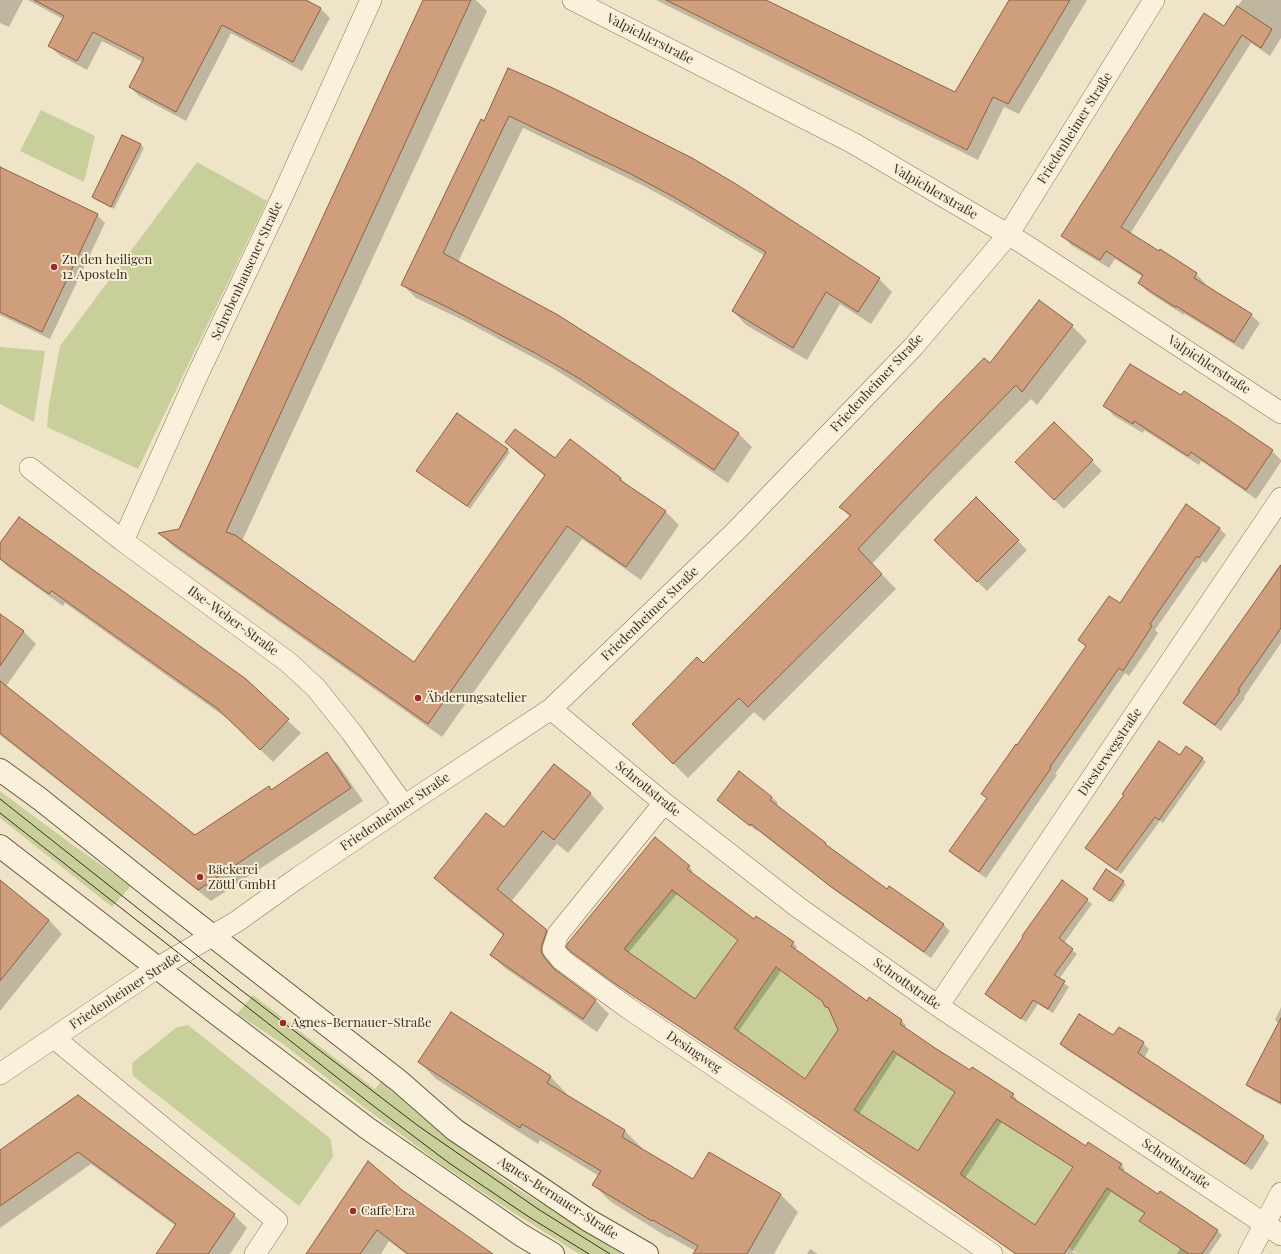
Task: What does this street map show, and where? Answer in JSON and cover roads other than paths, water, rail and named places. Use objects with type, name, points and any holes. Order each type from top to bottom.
[{"type":"main road","name":"Agnes-Bernauer-Straße","points":[[0,770],[40,799],[399,1081],[455,1130],[588,1220],[647,1254]]},
{"type":"main road","points":[[0,846],[367,1128],[515,1231],[553,1254]]},
{"type":"street","name":"Schrobenhausener Straße","points":[[122,541],[198,374],[282,197],[371,0]]},
{"type":"street","name":"Valpichlerstraße","points":[[573,0],[853,143],[1031,248],[1281,413]]},
{"type":"street","name":"Friedenheimer Straße","points":[[0,1074],[157,968],[236,922],[299,877],[404,806],[551,709],[736,531],[914,346],[1008,235],[1154,0]]},
{"type":"street","name":"Ilse-Weber-Straße","points":[[30,468],[122,541],[288,662],[316,688],[352,733],[404,806]]},
{"type":"street","name":"Diesterwegstraße","points":[[938,1006],[1281,498]]},
{"type":"street","name":"Schrottstraße","points":[[551,709],[664,803],[799,908],[938,1006],[1273,1229]]},
{"type":"street","name":"Desingweg","points":[[664,803],[558,934],[553,949],[562,960],[628,1008],[992,1254]]},
{"type":"street","points":[[54,1038],[277,1221],[255,1254]]},
{"type":"street","points":[[1249,1254],[1273,1229],[1281,1193]]},
{"type":"tram line","points":[[0,799],[237,987],[417,1125],[538,1209],[610,1254]]},
{"type":"tram line","points":[[0,813],[367,1101],[449,1163],[529,1217],[589,1254]]},
{"type":"place","name":"Zu den heiligen 12 Aposteln","points":[[54,267]]},
{"type":"place","name":"Äbderungsatelier","points":[[418,698]]},
{"type":"place","name":"Bäckerei Zöttl GmbH","points":[[200,877]]},
{"type":"place","name":"Agnes-Bernauer-Straße","points":[[283,1023]]},
{"type":"place","name":"Caffe Era","points":[[353,1211]]}]
